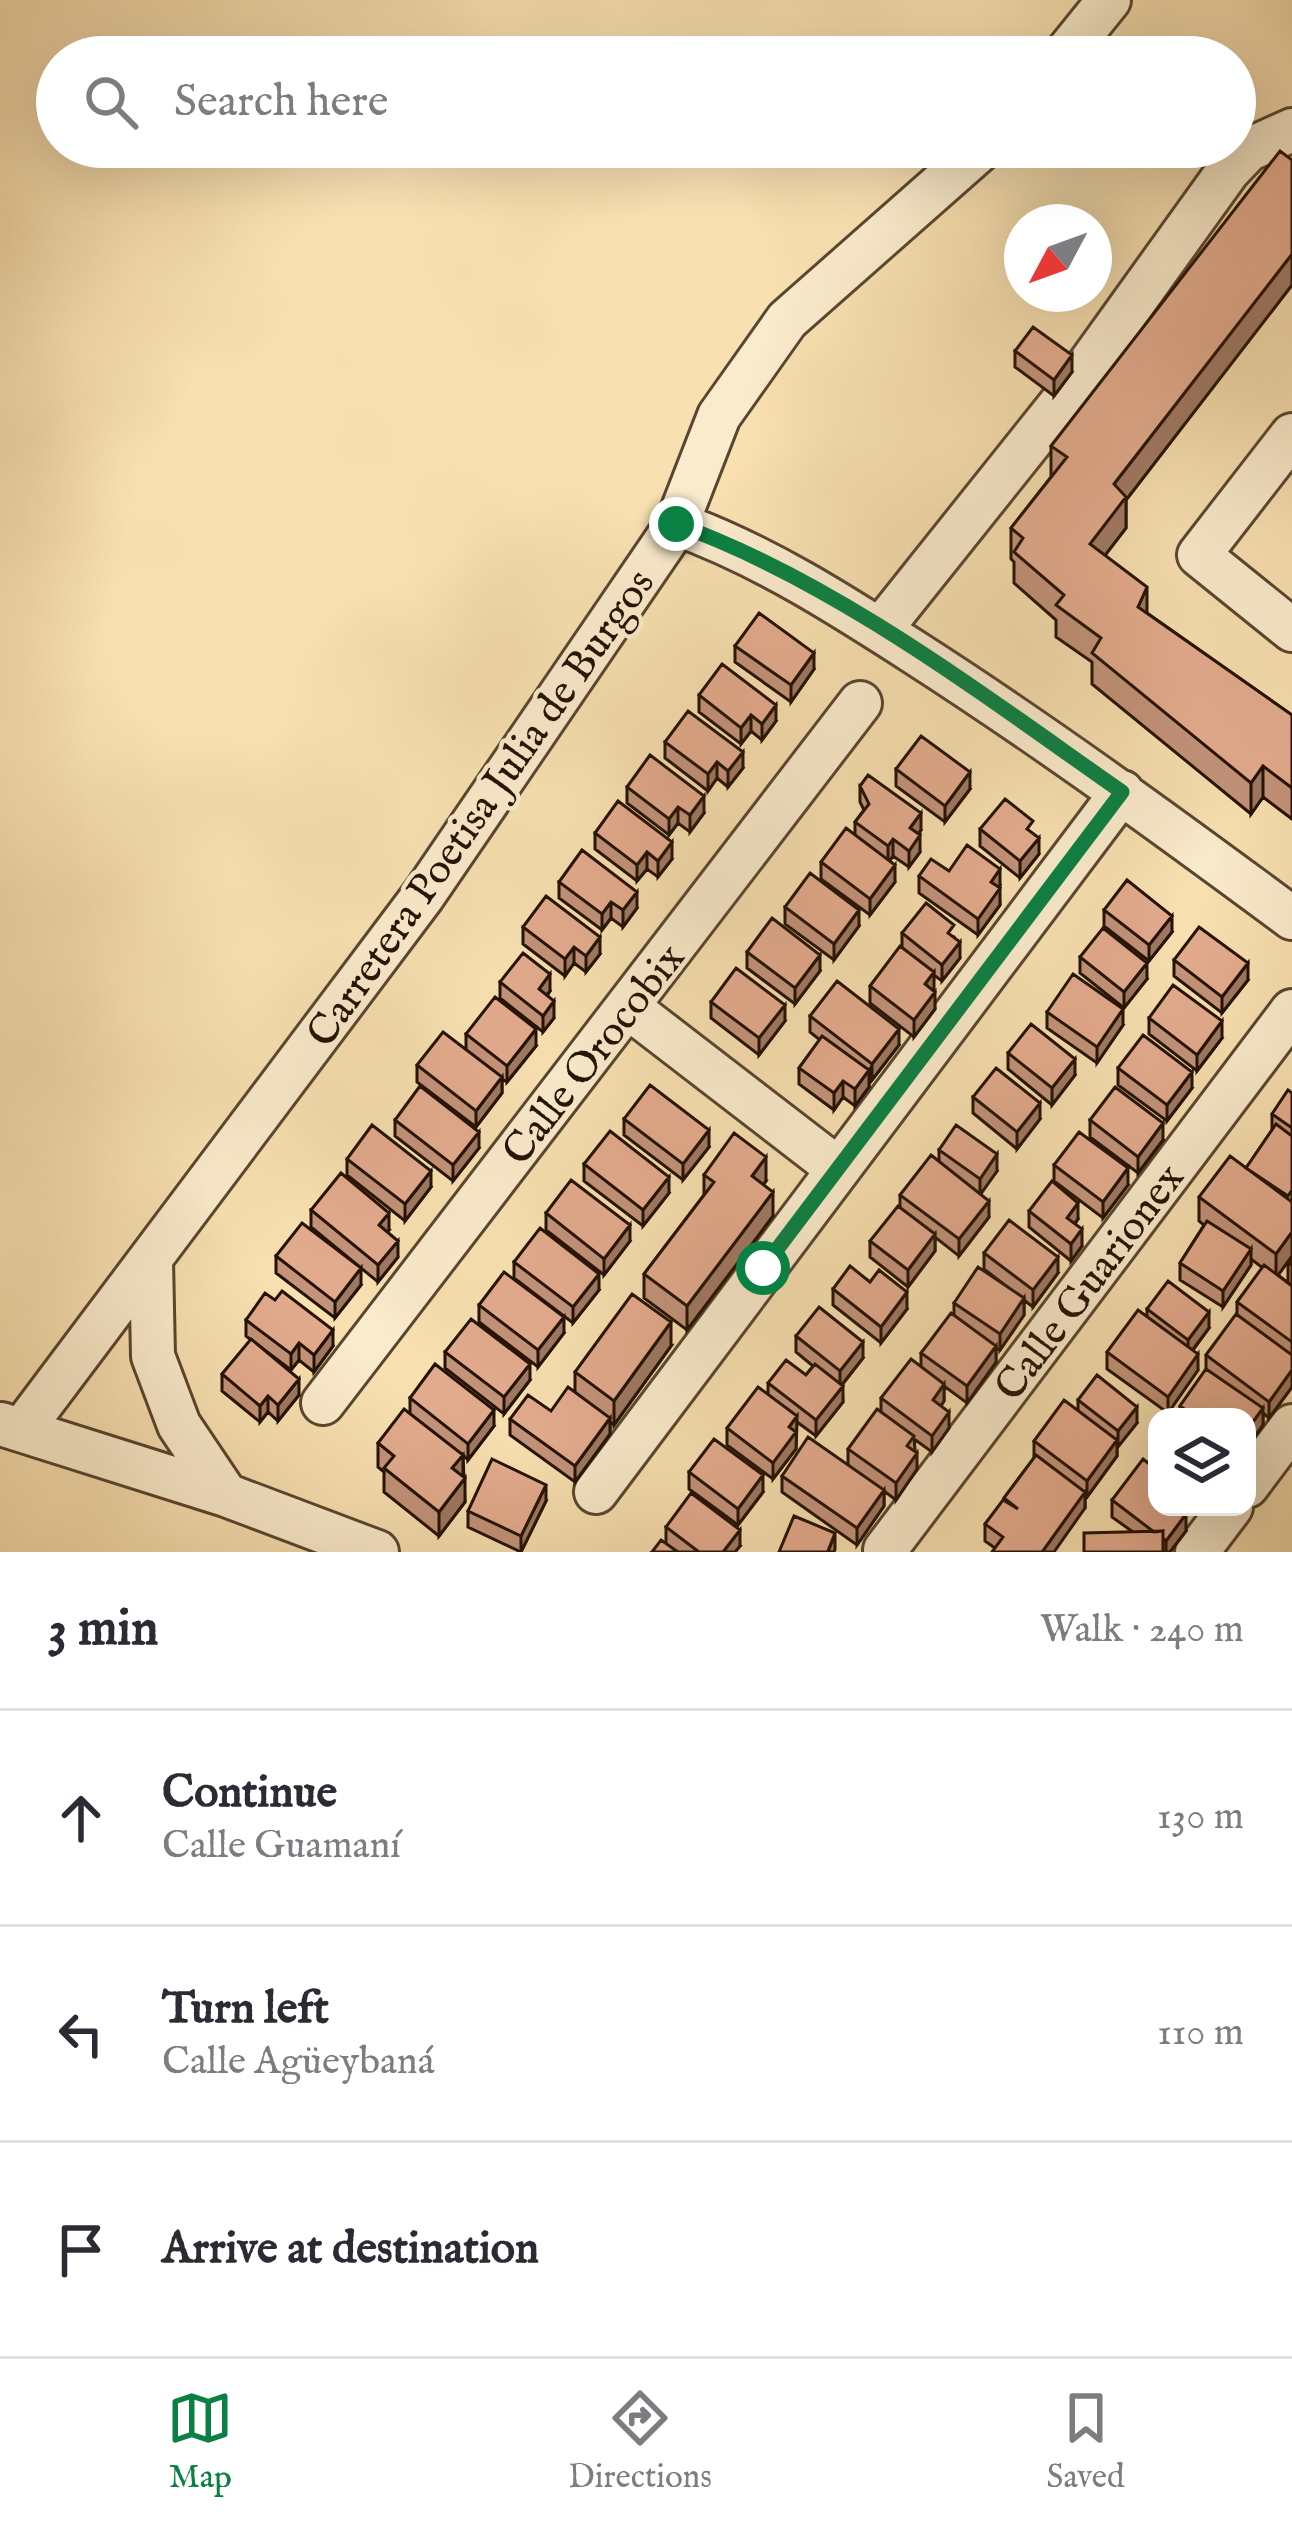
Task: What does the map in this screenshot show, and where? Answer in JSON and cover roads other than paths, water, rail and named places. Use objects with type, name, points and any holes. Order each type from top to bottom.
[{"type":"street","points":[[1080,36],[1109,0]]},
{"type":"street","points":[[1256,146],[1292,130]]},
{"type":"street","name":"Carretera Poetisa Julia de Burgos","points":[[12,1425],[152,1260],[423,896],[676,524],[719,416],[787,320],[959,168]]},
{"type":"street","points":[[880,630],[1062,402],[1231,168]]},
{"type":"street","points":[[1292,435],[1198,555],[1292,630]]},
{"type":"street","points":[[676,524],[734,544],[880,630],[1122,792],[1292,918]]},
{"type":"street","name":"Calle Orocobix","points":[[322,1403],[860,703]]},
{"type":"street","points":[[596,1492],[1122,792]]},
{"type":"street","points":[[628,1006],[837,1168]]},
{"type":"street","name":"Calle Guarionex","points":[[885,1550],[1292,1011]]},
{"type":"street","points":[[152,1260],[153,1355],[179,1425],[226,1495]]},
{"type":"street","points":[[12,1425],[226,1495],[377,1552]]},
{"type":"street","points":[[1256,1474],[1292,1426]]},
{"type":"street","points":[[1197,1552],[1225,1516]]}]
